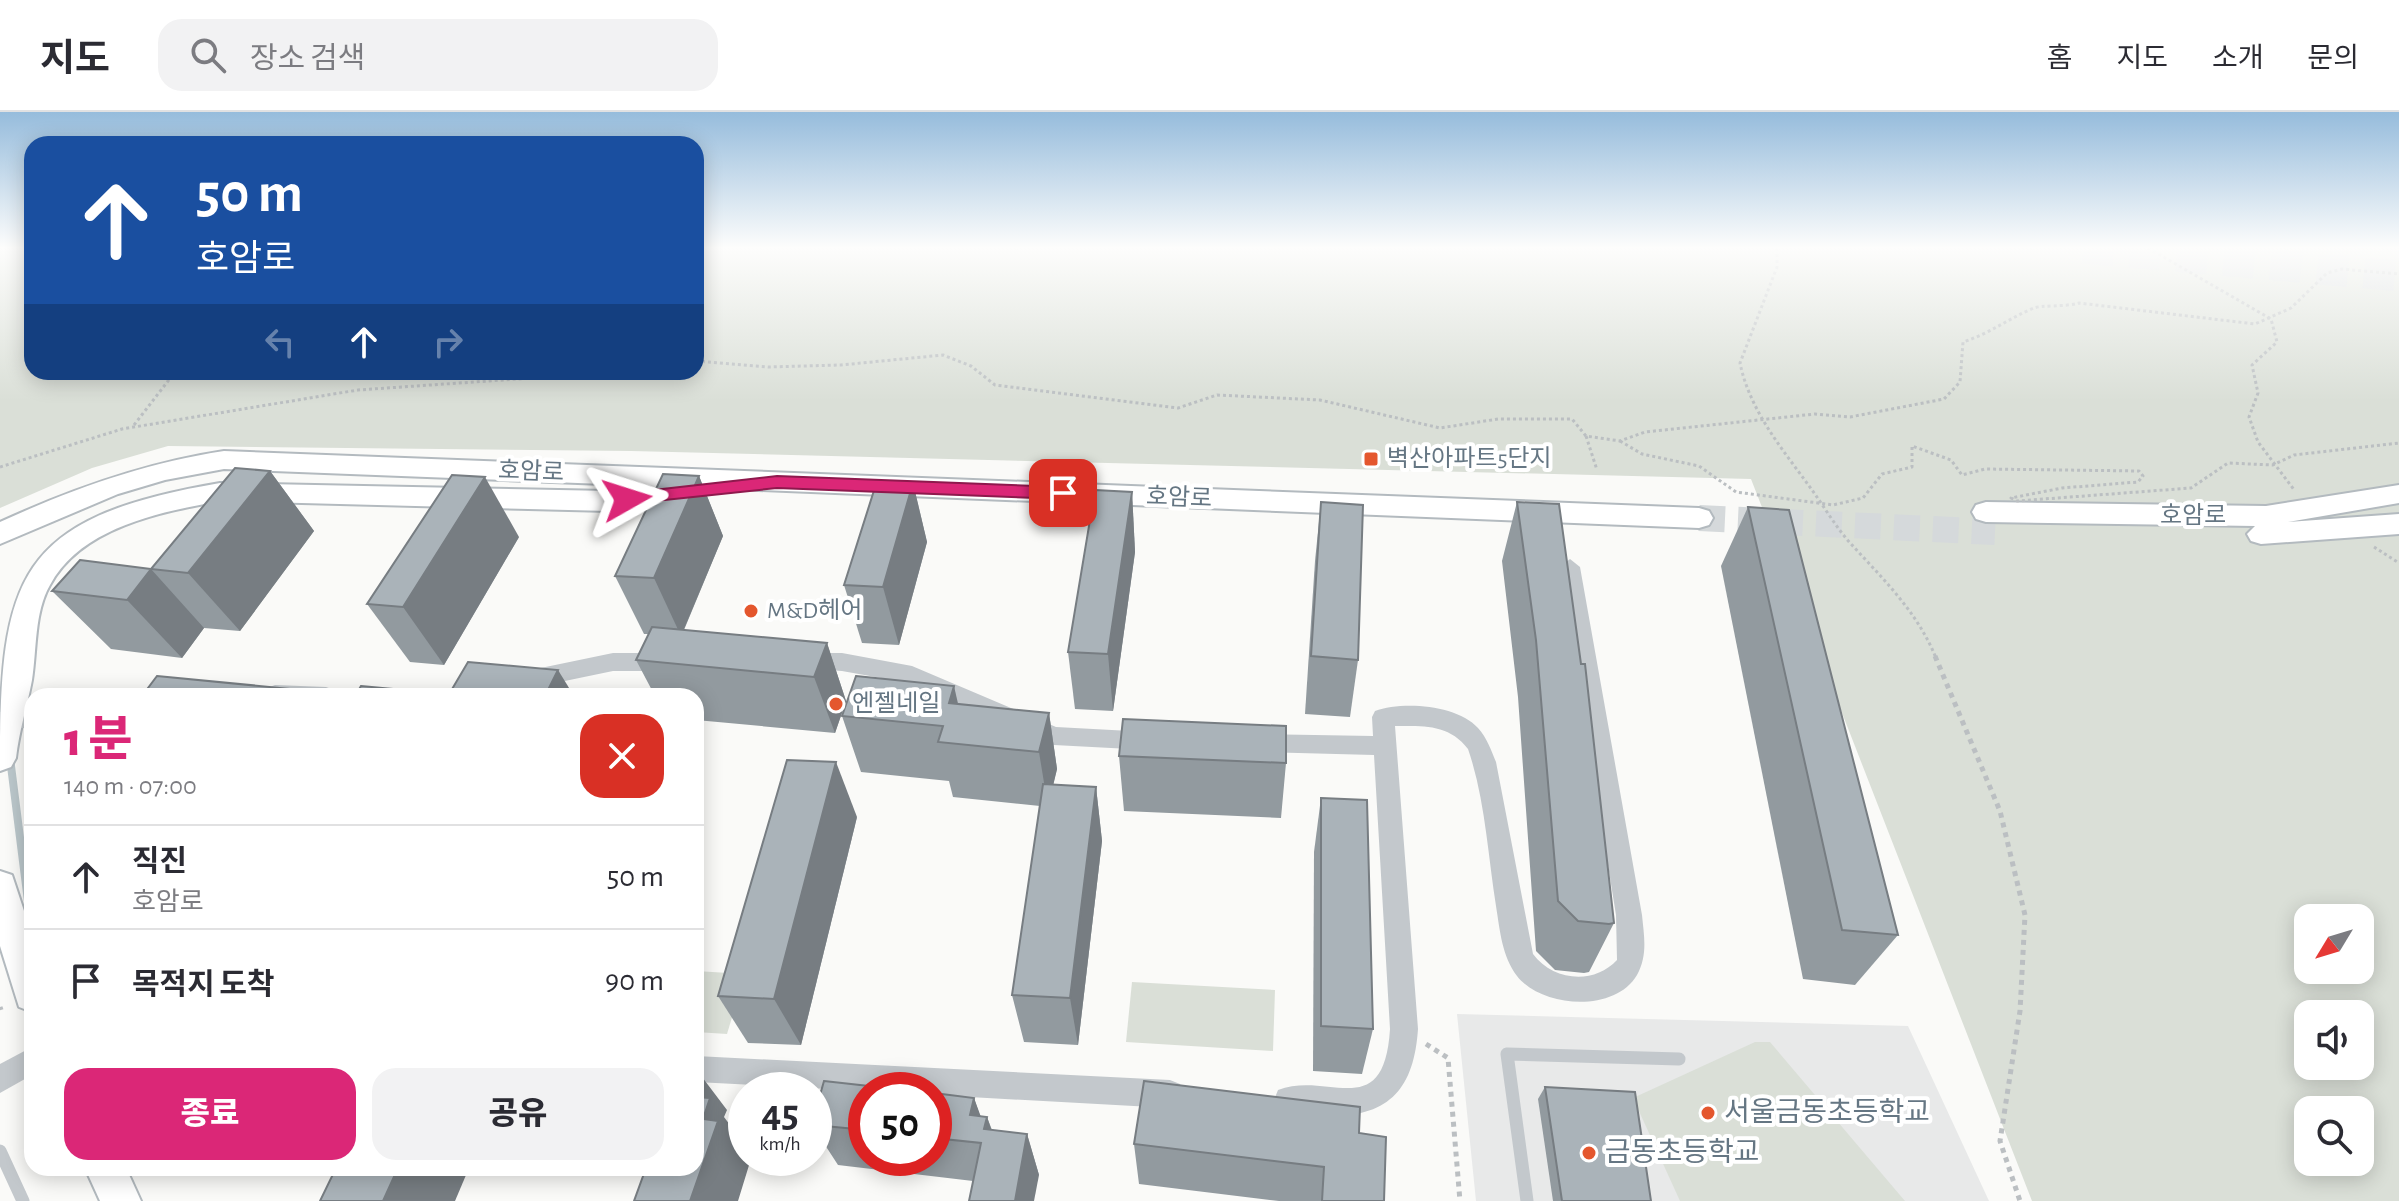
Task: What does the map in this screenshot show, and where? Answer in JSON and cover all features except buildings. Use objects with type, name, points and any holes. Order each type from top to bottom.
[{"type":"main road","name":"호암로","points":[[0,515],[62,486],[128,462],[165,453],[211,448],[825,465],[1696,510],[777,482],[224,460],[193,464],[107,486],[0,534]]},
{"type":"main road","points":[[0,758],[12,720],[32,591],[65,549],[125,514],[220,492],[609,501],[777,482]]},
{"type":"main road","name":"호암로","points":[[2399,494],[2266,516],[1990,522],[2110,536],[2347,530],[2399,524]]},
{"type":"main road","points":[[0,886],[24,968]]},
{"type":"main road","points":[[109,1176],[121,1201]]},
{"type":"street","points":[[1267,1099],[1343,1103],[1371,1097],[1389,1085],[1400,1065],[1404,1029],[1383,717],[1440,718],[1471,732],[1479,742],[1516,949],[1524,967],[1545,984],[1573,990],[1602,986],[1620,974],[1631,958],[1625,895],[1570,567]]},
{"type":"street","points":[[511,683],[613,662],[693,662]]},
{"type":"street","points":[[782,662],[842,662],[901,673],[1054,736],[1168,742]]},
{"type":"street","points":[[1230,743],[1385,746]]},
{"type":"street","points":[[0,1079],[24,1065]]},
{"type":"street","points":[[704,1069],[1192,1095]]},
{"type":"lane","points":[[1527,1201],[1507,1054],[1679,1059]]},
{"type":"lane","points":[[0,1151],[23,1201]]},
{"type":"path","points":[[1765,299],[1740,363],[1742,378],[1758,405],[1761,419],[1821,503],[1850,543],[1880,573],[1926,633],[2000,811],[2025,915],[2020,1011],[2000,1141],[2020,1201]]},
{"type":"path","points":[[2236,299],[2271,319],[2277,342],[2252,365],[2258,393],[2249,417],[2258,442],[2288,486],[2318,509]]},
{"type":"path","points":[[1620,441],[1645,432],[1761,419],[1815,414],[1840,420],[1882,414],[1925,400],[1944,399],[1960,382],[1963,342],[1993,332],[2037,306],[2060,308],[2079,303],[2255,324],[2271,319],[2302,299]]},
{"type":"path","points":[[704,362],[768,367],[943,355],[971,366],[995,385],[1178,408],[1217,395],[1320,400],[1440,428],[1498,419],[1572,419],[1586,436],[1597,470]]},
{"type":"path","points":[[133,427],[169,380]]},
{"type":"path","points":[[0,467],[133,427],[358,390],[496,380]]},
{"type":"path","points":[[1586,436],[1620,441],[1642,454],[1699,466],[1736,492],[1821,503],[1851,503],[1863,498],[1882,474],[1912,467],[1912,446],[1951,460],[1962,475],[1967,476],[1985,469],[2029,468],[2126,469],[2139,471],[2143,476],[2138,482],[2062,488],[2011,498],[2017,501],[2191,488],[2228,463],[2273,465],[2294,455],[2399,443]]},
{"type":"path","points":[[2347,530],[2399,563]]},
{"type":"path","points":[[1404,1029],[1448,1058],[1460,1201]]},
{"type":"shaded area","points":[[0,299],[24,299],[24,380],[704,380],[704,299],[2399,299],[2399,1201],[2032,1201],[1751,479],[631,451],[168,446],[92,468],[0,508]]},
{"type":"shaded area","points":[[704,971],[745,974],[727,1034],[704,1033]]},
{"type":"shaded area","points":[[1132,982],[1275,990],[1273,1051],[1126,1042]]},
{"type":"shaded area","name":"서울금동초등학교","points":[[1457,1014],[1908,1026],[1989,1201],[1476,1201]]},
{"type":"shaded area","points":[[1755,1042],[1770,1042],[1905,1201],[1680,1201],[1633,1098]]},
{"type":"waterway","points":[[10,758],[24,869]]},
{"type":"tunnel","points":[[1699,518],[1995,532]]},
{"type":"place","name":"벽산아파트5단지","points":[[1371,459]]},
{"type":"place","name":"M&D헤어","points":[[751,611]]},
{"type":"place","name":"엔젤네일","points":[[836,704]]},
{"type":"place","name":"서울금동초등학교","points":[[1708,1113]]},
{"type":"place","name":"금동초등학교","points":[[1589,1153]]},
{"type":"route","points":[[627,499],[777,482],[1063,493]]}]
